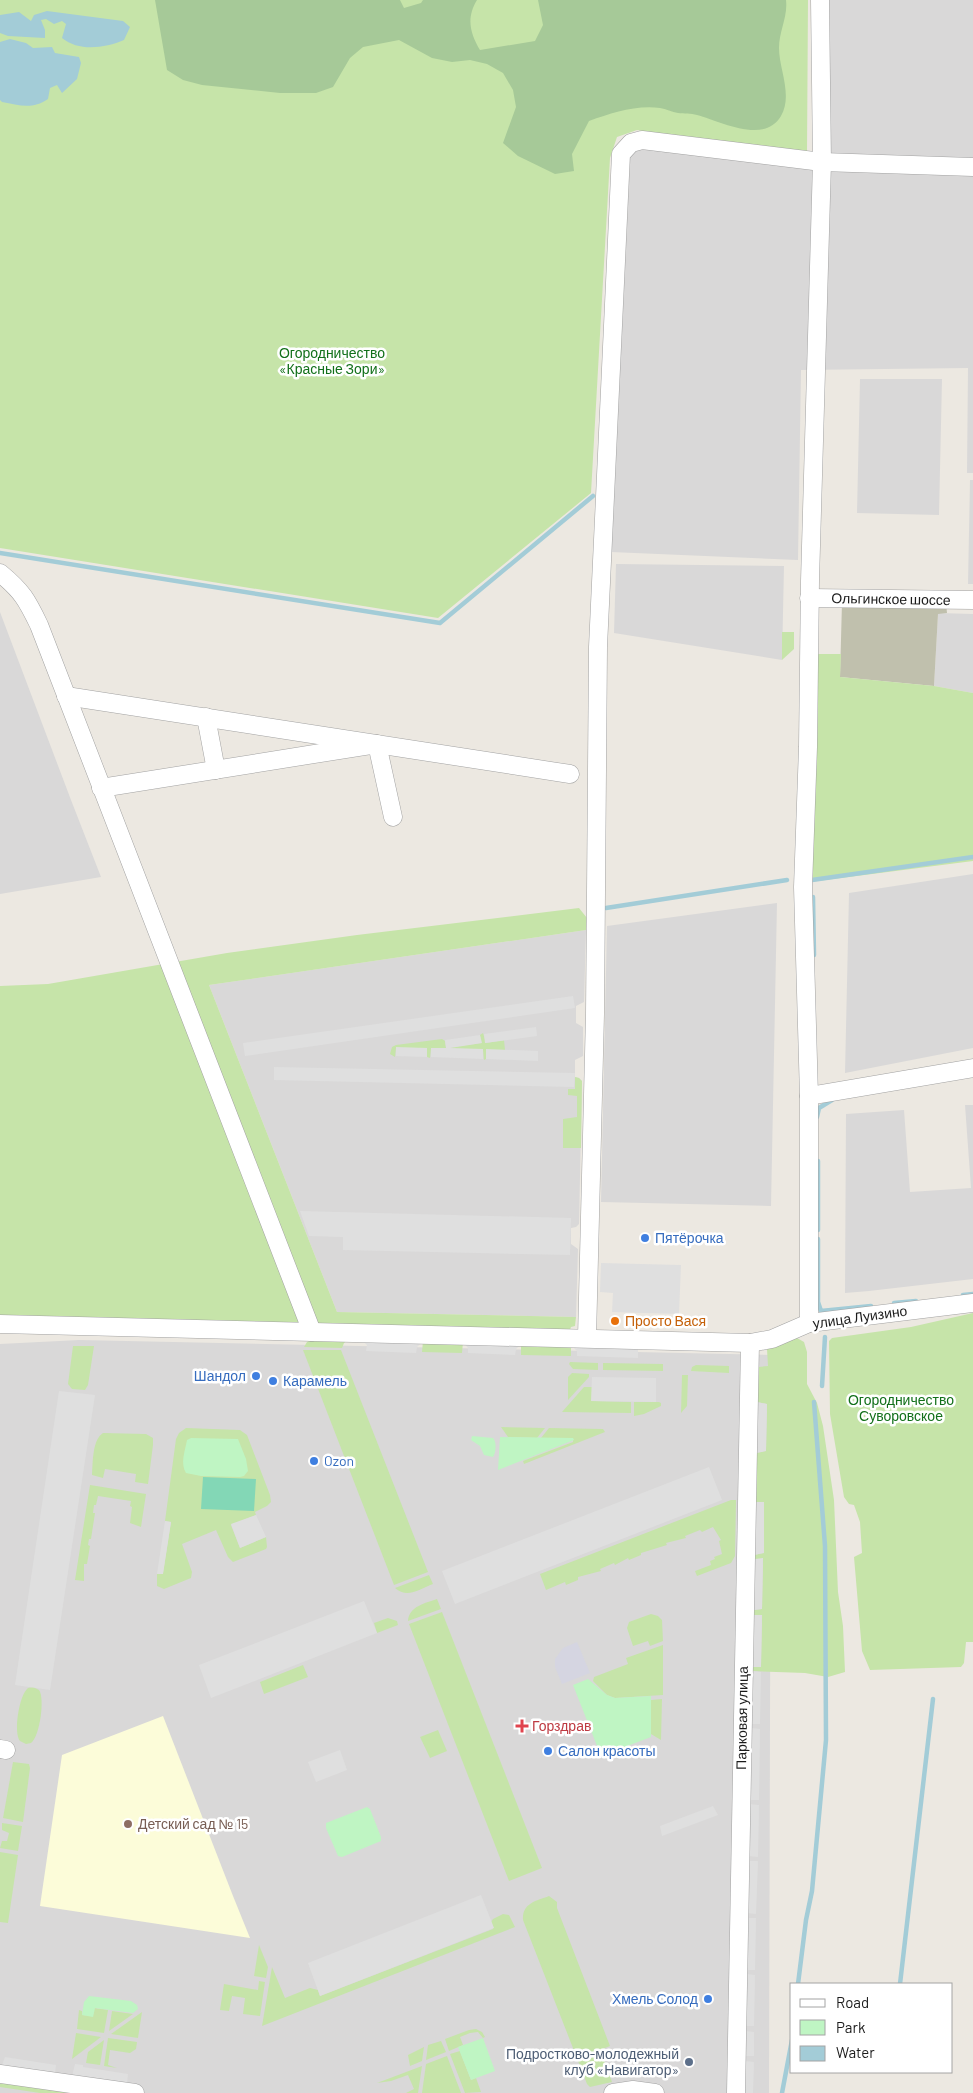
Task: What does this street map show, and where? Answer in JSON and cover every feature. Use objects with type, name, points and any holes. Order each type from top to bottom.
[{"type":"street","points":[[809,1323],[808,1096],[803,887],[822,162],[820,0]]},
{"type":"street","points":[[587,1338],[595,1014],[598,647],[621,154],[631,144],[642,140],[822,162],[973,167]]},
{"type":"street","points":[[0,574],[16,586],[25,597],[39,625],[312,1332]]},
{"type":"street","name":"Ольгинское шоссе","points":[[810,598],[973,600]]},
{"type":"street","points":[[66,696],[570,774]]},
{"type":"street","points":[[206,717],[216,770]]},
{"type":"street","points":[[101,788],[377,744]]},
{"type":"street","points":[[377,744],[392,817]]},
{"type":"street","points":[[808,1096],[973,1068]]},
{"type":"street","name":"улица Луизино","points":[[0,1324],[750,1343],[772,1339],[809,1323],[973,1303]]},
{"type":"street","name":"Парковая улица","points":[[736,2093],[750,1343]]},
{"type":"street","points":[[0,2074],[135,2093]]},
{"type":"street","points":[[614,2093],[633,2090],[655,2093]]},
{"type":"shaded area","points":[[155,0],[400,0],[404,8],[421,3],[423,0],[477,0],[470,19],[474,38],[480,50],[535,41],[543,25],[538,0],[786,0],[786,12],[779,48],[786,99],[781,116],[773,125],[764,129],[753,130],[729,126],[695,114],[678,113],[651,107],[624,110],[606,115],[589,121],[572,154],[574,171],[555,174],[518,156],[503,143],[516,107],[513,90],[503,73],[487,64],[470,60],[452,62],[432,58],[399,40],[363,47],[350,58],[333,87],[316,93],[280,93],[202,85],[183,80],[167,70]]},
{"type":"shaded area","points":[[823,0],[973,0],[973,168],[817,163]]},
{"type":"shaded area","points":[[643,142],[973,171],[973,473],[967,473],[968,368],[801,370],[798,560],[611,552],[630,157]]},
{"type":"shaded area","points":[[860,379],[942,379],[939,515],[857,513]]},
{"type":"shaded area","points":[[970,480],[973,480],[973,584],[968,584]]},
{"type":"shaded area","points":[[616,564],[784,566],[782,660],[614,633]]},
{"type":"shaded area","points":[[842,602],[946,603],[947,613],[938,614],[934,686],[840,677]]},
{"type":"shaded area","points":[[0,612],[71,800],[101,877],[0,894]]},
{"type":"shaded area","points":[[938,613],[973,614],[973,693],[934,686]]},
{"type":"shaded area","points":[[973,874],[973,1048],[845,1073],[849,893]]},
{"type":"shaded area","points":[[777,903],[771,1206],[601,1202],[607,926]]},
{"type":"shaded area","points":[[586,930],[584,1002],[576,1006],[576,1023],[583,1027],[583,1056],[575,1060],[575,1077],[582,1081],[579,1224],[571,1228],[571,1244],[578,1249],[576,1317],[337,1312],[209,985]]},
{"type":"shaded area","points":[[573,996],[575,1008],[245,1056],[243,1043]]},
{"type":"shaded area","points":[[536,1027],[537,1036],[485,1043],[484,1034]]},
{"type":"shaded area","points":[[480,1035],[482,1043],[450,1048],[483,1049],[483,1059],[431,1057],[431,1048],[446,1048],[445,1040]]},
{"type":"shaded area","points":[[396,1047],[427,1048],[427,1057],[396,1056]]},
{"type":"shaded area","points":[[486,1049],[538,1051],[538,1061],[486,1059]]},
{"type":"shaded area","points":[[274,1067],[575,1073],[574,1087],[274,1080]]},
{"type":"shaded area","points":[[965,1105],[973,1105],[973,1279],[845,1293],[846,1114],[904,1110],[910,1192],[971,1188]]},
{"type":"shaded area","points":[[300,1211],[571,1218],[570,1255],[343,1250],[343,1237],[309,1236]]},
{"type":"shaded area","points":[[601,1263],[681,1265],[679,1314],[612,1312],[613,1293],[600,1292]]},
{"type":"shaded area","points":[[361,1339],[423,1341],[417,1347],[416,1353],[366,1351],[367,1345]]},
{"type":"shaded area","points":[[79,1340],[771,1355],[769,2093],[0,2093],[0,1344]]},
{"type":"shaded area","points":[[463,1342],[521,1344],[516,1349],[515,1355],[468,1353],[468,1348]]},
{"type":"shaded area","points":[[571,1345],[638,1346],[638,1358],[577,1356],[577,1351]]},
{"type":"shaded area","points":[[592,1377],[656,1378],[656,1402],[591,1401]]},
{"type":"shaded area","points":[[59,1391],[95,1395],[50,1690],[15,1685]]},
{"type":"shaded area","points":[[757,1402],[767,1404],[766,1451],[756,1453]]},
{"type":"shaded area","points":[[709,1467],[722,1500],[455,1604],[442,1571]]},
{"type":"shaded area","points":[[755,1502],[764,1502],[764,1553],[754,1555]]},
{"type":"shaded area","points":[[256,1515],[266,1537],[240,1548],[231,1524]]},
{"type":"shaded area","points":[[165,1521],[171,1522],[163,1574],[157,1574]]},
{"type":"shaded area","points":[[763,1558],[762,1609],[754,1610],[755,1559]]},
{"type":"shaded area","points":[[364,1601],[377,1633],[211,1698],[199,1665]]},
{"type":"shaded area","points":[[753,1615],[762,1615],[761,1667],[753,1667]]},
{"type":"shaded area","points":[[577,1642],[590,1673],[562,1684],[555,1667],[555,1659],[563,1648]]},
{"type":"shaded area","points":[[752,1671],[761,1672],[760,1724],[751,1724]]},
{"type":"shaded area","name":"Детский сад № 15","points":[[163,1716],[250,1938],[40,1906],[62,1755]]},
{"type":"shaded area","points":[[751,1728],[760,1729],[759,1800],[750,1800]]},
{"type":"shaded area","points":[[340,1750],[347,1770],[316,1782],[308,1762]]},
{"type":"shaded area","points":[[749,1804],[759,1805],[758,1857],[749,1856]]},
{"type":"shaded area","points":[[713,1806],[718,1815],[662,1836],[660,1826]]},
{"type":"shaded area","points":[[748,1861],[758,1861],[756,1914],[747,1913]]},
{"type":"shaded area","points":[[481,1895],[494,1928],[320,1996],[308,1963]]},
{"type":"shaded area","points":[[748,1918],[756,1918],[755,1970],[747,1970]]},
{"type":"shaded area","points":[[746,1974],[755,1975],[754,2026],[745,2026]]},
{"type":"shaded area","points":[[745,2031],[754,2032],[754,2056],[745,2056]]},
{"type":"shaded area","points":[[5,2057],[56,2065],[55,2073],[2,2065]]},
{"type":"shaded area","points":[[745,2061],[754,2062],[753,2093],[744,2093]]},
{"type":"shaded area","points":[[75,2064],[128,2074],[127,2084],[72,2076]]},
{"type":"green space","name":"Огородничество «Красные Зори»","points":[[0,0],[808,0],[807,152],[794,157],[637,130],[617,137],[610,158],[591,493],[438,618],[0,548]]},
{"type":"green space","points":[[782,632],[794,632],[794,649],[782,660]]},
{"type":"green space","points":[[816,654],[841,654],[840,677],[934,686],[973,693],[973,861],[810,882]]},
{"type":"green space","points":[[579,908],[587,918],[586,930],[209,985],[337,1312],[576,1317],[575,1326],[571,1327],[569,1332],[0,1319],[0,986],[48,984],[227,953]]},
{"type":"green space","points":[[483,1033],[486,1043],[504,1040],[505,1050],[487,1050],[486,1059],[484,1060],[483,1050],[431,1049],[430,1058],[427,1057],[427,1048],[396,1048],[395,1057],[390,1054],[392,1047],[396,1045],[442,1039],[445,1041],[446,1048],[481,1043],[480,1035]]},
{"type":"green space","points":[[575,1077],[582,1081],[581,1148],[563,1148],[563,1119],[577,1117],[577,1096],[568,1095],[568,1089],[575,1089]]},
{"type":"green space","name":"Огородничество Суворовское","points":[[973,1313],[973,1642],[966,1642],[964,1663],[961,1667],[870,1670],[862,1651],[854,1557],[862,1553],[860,1522],[854,1505],[849,1504],[844,1497],[830,1414],[829,1341],[832,1338],[911,1327]]},
{"type":"green space","points":[[797,1338],[804,1342],[807,1352],[807,1384],[817,1403],[823,1426],[834,1500],[838,1592],[843,1626],[845,1672],[828,1677],[805,1673],[752,1671],[752,1667],[761,1666],[762,1615],[753,1615],[754,1610],[762,1609],[763,1559],[755,1559],[754,1555],[763,1553],[764,1502],[755,1502],[756,1453],[766,1451],[767,1404],[757,1402],[758,1367],[768,1366],[767,1349]]},
{"type":"green space","points":[[312,1339],[350,1339],[344,1343],[342,1348],[304,1347]]},
{"type":"green space","points":[[423,1341],[463,1342],[462,1353],[422,1352]]},
{"type":"green space","points":[[521,1344],[571,1345],[571,1356],[521,1355]]},
{"type":"green space","points":[[73,1346],[94,1346],[88,1385],[85,1390],[72,1389],[68,1384]]},
{"type":"green space","points":[[303,1350],[341,1350],[428,1572],[394,1585]]},
{"type":"green space","points":[[570,1362],[598,1363],[598,1370],[573,1369],[569,1364]]},
{"type":"green space","points":[[603,1363],[663,1364],[663,1371],[603,1370]]},
{"type":"green space","points":[[696,1365],[729,1366],[729,1373],[691,1371],[692,1367]]},
{"type":"green space","points":[[572,1373],[589,1374],[589,1377],[568,1400],[568,1377]]},
{"type":"green space","points":[[682,1375],[688,1375],[687,1406],[681,1413]]},
{"type":"green space","points":[[584,1387],[592,1387],[592,1401],[631,1402],[631,1413],[562,1412]]},
{"type":"green space","points":[[634,1402],[659,1402],[661,1406],[644,1414],[634,1416]]},
{"type":"green space","points":[[501,1427],[545,1428],[537,1438],[508,1437]]},
{"type":"green space","points":[[186,1428],[240,1430],[247,1435],[271,1502],[255,1512],[256,1515],[231,1525],[240,1548],[266,1537],[267,1547],[233,1562],[228,1557],[216,1530],[182,1544],[192,1572],[191,1578],[164,1589],[157,1586],[157,1574],[163,1573],[171,1522],[165,1521],[176,1439],[179,1433]]},
{"type":"green space","points":[[549,1428],[603,1429],[605,1432],[524,1464],[523,1461],[573,1442],[573,1438],[541,1438]]},
{"type":"green space","points":[[103,1433],[146,1434],[153,1438],[148,1484],[135,1482],[136,1474],[105,1469],[103,1478],[92,1475],[95,1446],[99,1436]]},
{"type":"green space","points":[[472,1436],[493,1438],[496,1448],[493,1457],[484,1455],[480,1446],[471,1440]]},
{"type":"green space","points":[[500,1437],[573,1438],[574,1440],[498,1470]]},
{"type":"green space","points":[[191,1438],[238,1439],[246,1459],[248,1471],[244,1476],[240,1477],[201,1476],[186,1473],[183,1457],[187,1440]]},
{"type":"green space","points":[[203,1477],[256,1479],[254,1511],[201,1509]]},
{"type":"green space","points":[[90,1485],[146,1494],[141,1527],[130,1523],[131,1501],[98,1496],[96,1505],[94,1505],[93,1513],[95,1513],[91,1539],[89,1539],[88,1545],[90,1546],[87,1564],[84,1564],[84,1581],[75,1580]]},
{"type":"green space","points":[[731,1500],[736,1500],[736,1502],[735,1556],[731,1563],[697,1576],[695,1571],[711,1565],[710,1561],[715,1559],[714,1557],[722,1554],[719,1541],[721,1540],[713,1527],[685,1536],[686,1538],[666,1543],[667,1545],[641,1553],[641,1555],[629,1560],[628,1558],[615,1565],[614,1563],[600,1569],[601,1571],[578,1577],[578,1580],[566,1585],[565,1582],[546,1590],[540,1574]]},
{"type":"green space","points":[[429,1575],[433,1584],[418,1590],[404,1593],[395,1588]]},
{"type":"green space","points":[[437,1599],[441,1609],[408,1621],[411,1612],[423,1604]]},
{"type":"green space","points":[[442,1612],[542,1868],[509,1881],[409,1624]]},
{"type":"green space","points":[[651,1614],[658,1616],[662,1620],[663,1641],[650,1646],[648,1641],[633,1646],[627,1628],[629,1622]]},
{"type":"green space","points":[[388,1618],[397,1621],[398,1625],[377,1633],[374,1623]]},
{"type":"green space","points":[[663,1645],[663,1695],[615,1698],[607,1695],[593,1681],[594,1677],[628,1664],[626,1658]]},
{"type":"green space","points":[[303,1665],[308,1677],[264,1694],[260,1682]]},
{"type":"green space","points":[[588,1679],[607,1695],[615,1698],[651,1696],[651,1737],[601,1756],[573,1685]]},
{"type":"green space","points":[[33,1687],[39,1690],[41,1694],[41,1717],[34,1739],[31,1743],[26,1744],[20,1741],[18,1737],[18,1714],[25,1692],[28,1688]]},
{"type":"green space","points":[[662,1699],[661,1740],[651,1734],[651,1700]]},
{"type":"green space","points":[[438,1730],[447,1751],[430,1758],[420,1737]]},
{"type":"green space","points":[[13,1762],[29,1764],[30,1768],[23,1822],[3,1818]]},
{"type":"green space","points":[[367,1807],[370,1809],[381,1841],[342,1857],[338,1856],[326,1828],[326,1823]]},
{"type":"green space","points":[[2,1823],[22,1826],[18,1851],[0,1848],[2,1841],[7,1841],[9,1833],[2,1830]]},
{"type":"green space","points":[[0,1852],[18,1855],[8,1923],[0,1922]]},
{"type":"green space","points":[[549,1896],[557,1902],[557,1908],[610,2046],[600,2050],[612,2082],[590,2087],[587,2084],[523,1920],[523,1914],[527,1906]]},
{"type":"green space","points":[[503,1914],[509,1915],[515,1927],[262,2026],[272,1967],[285,1998],[310,1988],[318,1990],[320,1996],[493,1929],[491,1922],[493,1919]]},
{"type":"green space","points":[[259,1945],[268,1967],[266,1978],[254,1976]]},
{"type":"green space","points":[[259,1981],[265,1982],[260,2016],[243,2014],[245,1998],[232,1996],[229,2011],[220,2010],[224,1984],[258,1990]]},
{"type":"green space","points":[[89,1996],[131,2001],[137,2005],[138,2009],[133,2013],[95,2008],[93,2017],[82,2015],[84,2002]]},
{"type":"green space","points":[[94,2008],[108,2010],[104,2033],[77,2029],[79,2010],[82,2011],[82,2015],[93,2016]]},
{"type":"green space","points":[[112,2011],[133,2014],[109,2031]]},
{"type":"green space","points":[[142,2012],[138,2038],[111,2034]]},
{"type":"green space","points":[[476,2029],[482,2032],[485,2037],[483,2038],[478,2032],[470,2033],[460,2037],[463,2045],[449,2051],[445,2039]]},
{"type":"green space","points":[[76,2033],[101,2037],[72,2059]]},
{"type":"green space","points":[[108,2038],[137,2042],[136,2049],[130,2053],[110,2050],[108,2065],[117,2068],[104,2066]]},
{"type":"green space","points":[[483,2038],[495,2071],[471,2080],[458,2047]]},
{"type":"green space","points":[[104,2040],[100,2065],[86,2063],[88,2052]]},
{"type":"green space","points":[[441,2041],[446,2052],[426,2060],[428,2045]]},
{"type":"green space","points":[[424,2047],[422,2061],[410,2066],[408,2055]]},
{"type":"green space","points":[[460,2051],[471,2080],[476,2078],[481,2092],[465,2093],[450,2054]]},
{"type":"green space","points":[[447,2056],[461,2093],[422,2093],[426,2064]]},
{"type":"green space","points":[[422,2066],[418,2093],[406,2093],[414,2089],[408,2075],[391,2081],[377,2083]]},
{"type":"green space","points":[[3,2082],[76,2093],[40,2093],[0,2087],[0,2084]]},
{"type":"water","points":[[47,11],[123,21],[130,27],[124,40],[101,47],[84,47],[62,38],[66,24],[62,21],[54,24],[46,19],[41,20],[45,30],[45,38],[8,36],[0,33],[0,15],[19,12],[31,21],[34,15]]},
{"type":"water","points":[[10,39],[26,43],[33,48],[52,47],[55,53],[79,57],[81,63],[77,79],[62,93],[57,85],[50,88],[48,99],[36,105],[25,106],[2,102],[0,100],[0,42]]},
{"type":"waterway","points":[[0,553],[440,623],[593,496]]},
{"type":"waterway","points":[[812,880],[973,857]]},
{"type":"waterway","points":[[606,908],[787,880]]},
{"type":"waterway","points":[[813,897],[814,955]]},
{"type":"waterway","points":[[817,1117],[819,1108],[832,1100]]},
{"type":"waterway","points":[[818,1161],[818,1230]]},
{"type":"waterway","points":[[818,1239],[818,1302],[821,1311],[871,1306]]},
{"type":"waterway","points":[[963,1295],[973,1294]]},
{"type":"waterway","points":[[894,1303],[916,1301]]},
{"type":"waterway","points":[[822,1386],[825,1337]]},
{"type":"waterway","points":[[798,1983],[806,1920],[812,1891],[826,1740],[825,1546],[814,1402]]},
{"type":"waterway","points":[[900,1983],[933,1699]]},
{"type":"waterway","points":[[782,2093],[790,2051]]},
{"type":"place","name":"Пятёрочка","points":[[645,1238]]},
{"type":"place","name":"Просто Вася","points":[[615,1321]]},
{"type":"place","name":"Шандол","points":[[256,1376]]},
{"type":"place","name":"Карамель","points":[[273,1381]]},
{"type":"place","name":"Ozon","points":[[314,1461]]},
{"type":"place","name":"Горздрав","points":[[522,1726]]},
{"type":"place","name":"Салон красоты","points":[[548,1751]]},
{"type":"place","name":"Детский сад № 15","points":[[128,1824]]},
{"type":"place","name":"Хмель Солод","points":[[708,1999]]},
{"type":"place","name":"Подростково-молодежный клуб «Навигатор»","points":[[689,2062]]}]
